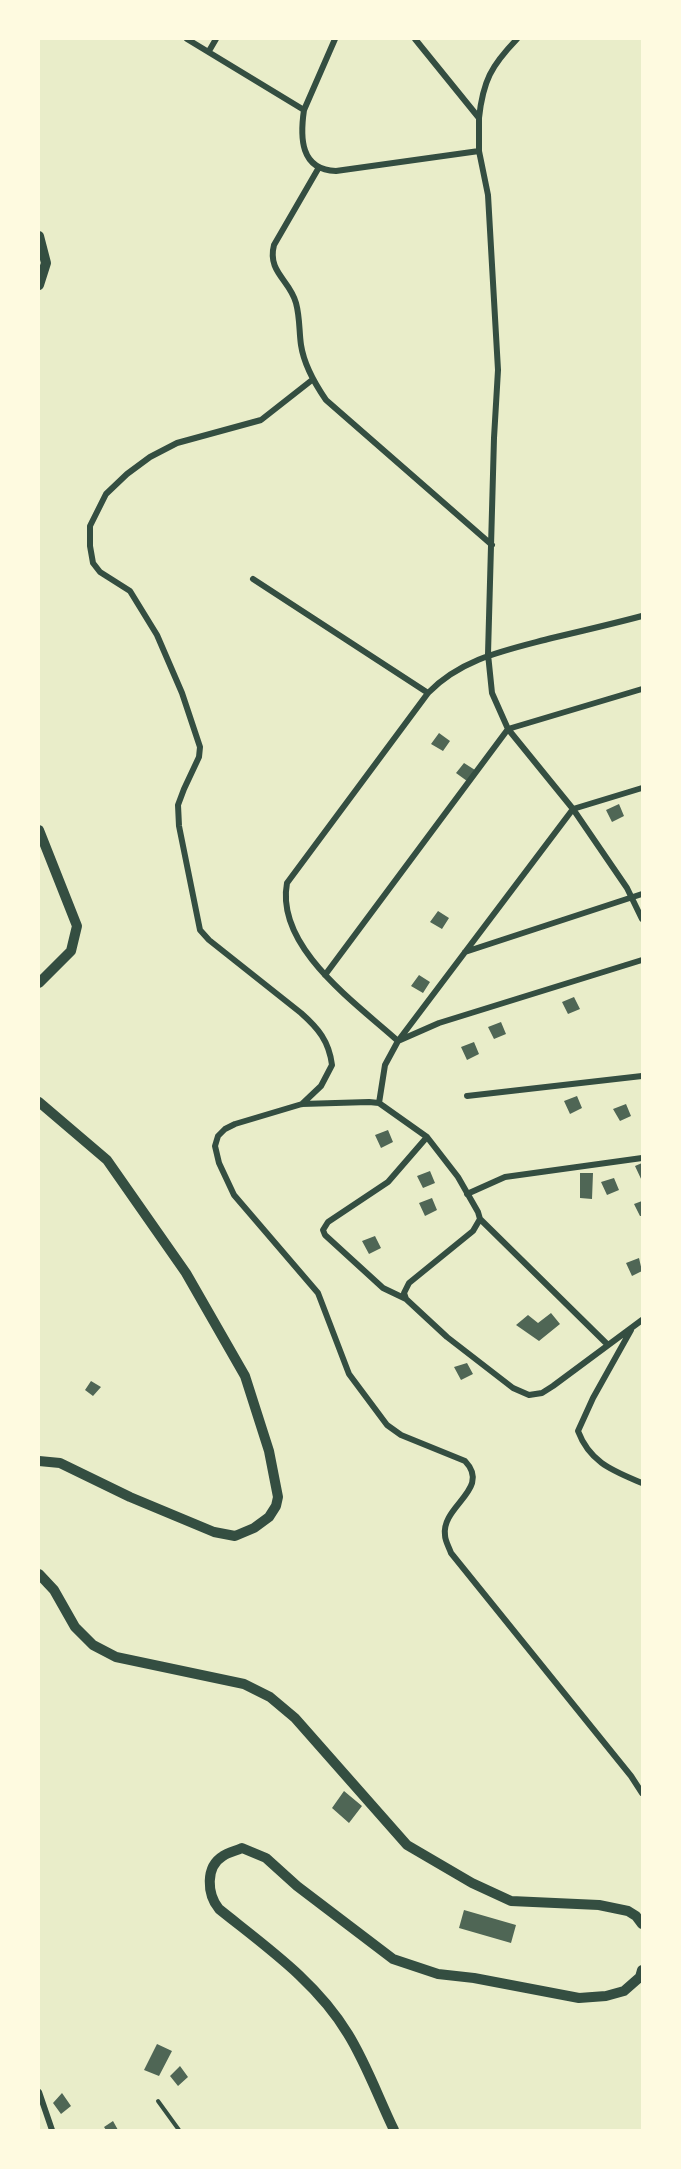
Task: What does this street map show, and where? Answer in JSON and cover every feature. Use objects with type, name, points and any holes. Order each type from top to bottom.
[{"type":"main road","points":[[39,236],[46,263],[39,285]]},
{"type":"main road","points":[[39,830],[77,926],[71,951],[39,983]]},
{"type":"main road","points":[[39,1102],[107,1160],[186,1273],[245,1376],[269,1451],[278,1497],[276,1506],[268,1517],[254,1528],[235,1536],[214,1532],[130,1497],[60,1462],[39,1461]]},
{"type":"main road","points":[[39,1574],[54,1590],[75,1627],[93,1645],[116,1657],[244,1684],[270,1697],[295,1718],[407,1845],[472,1883],[511,1901],[599,1905],[628,1911],[642,1924]]},
{"type":"main road","points":[[394,2130],[348,2034],[320,1995],[219,1909],[212,1900],[210,1874],[221,1856],[242,1848],[266,1858],[297,1886],[393,1959],[438,1974],[474,1978],[579,1998],[606,1996],[624,1991],[640,1977],[642,1970]]},
{"type":"street","points":[[187,39],[304,110]]},
{"type":"street","points":[[209,51],[216,39]]},
{"type":"street","points":[[335,39],[304,110],[301,129],[306,154],[318,169],[336,171],[479,151]]},
{"type":"street","points":[[416,39],[479,118]]},
{"type":"street","points":[[517,39],[489,73],[482,96],[479,118],[479,151],[488,195],[498,370],[494,438],[489,654],[492,693],[508,729],[573,809],[627,888],[642,919]]},
{"type":"street","points":[[318,169],[274,245],[272,255],[273,264],[296,300],[300,319],[301,345],[312,380],[326,400],[492,545]]},
{"type":"street","points":[[302,1104],[321,1086],[332,1065],[326,1040],[315,1025],[209,940],[200,930],[179,826],[178,806],[199,757],[200,747],[182,693],[157,635],[130,591],[100,572],[93,563],[90,526],[106,494],[150,457],[177,444],[261,420],[312,380]]},
{"type":"street","points":[[253,579],[428,693]]},
{"type":"street","points":[[398,1041],[325,975],[295,935],[286,913],[284,894],[286,883],[428,693],[440,681],[489,654],[642,616]]},
{"type":"street","points":[[325,975],[508,729],[642,689]]},
{"type":"street","points":[[379,1103],[385,1065],[398,1041],[573,809],[642,788]]},
{"type":"street","points":[[464,952],[642,894]]},
{"type":"street","points":[[398,1041],[439,1023],[642,960]]},
{"type":"street","points":[[467,1096],[642,1076]]},
{"type":"street","points":[[608,1345],[480,1219],[458,1177],[427,1137],[379,1103],[302,1104],[235,1124],[225,1129],[219,1136],[215,1146],[219,1163],[234,1195],[318,1293],[349,1374],[387,1425],[401,1435],[465,1461],[471,1468],[474,1476],[473,1483],[448,1518],[444,1534],[451,1553],[631,1776],[642,1793]]},
{"type":"street","points":[[427,1137],[388,1182],[328,1222],[323,1230],[325,1235],[383,1288],[406,1299],[447,1337],[513,1388],[529,1395],[542,1393],[642,1320]]},
{"type":"street","points":[[467,1194],[505,1177],[642,1158]]},
{"type":"street","points":[[406,1299],[404,1293],[409,1283],[473,1231],[480,1219]]},
{"type":"street","points":[[634,1326],[593,1398],[579,1431],[584,1446],[607,1468],[642,1483]]},
{"type":"street","points":[[39,2092],[52,2130]]},
{"type":"lane","points":[[158,2101],[179,2130]]},
{"type":"building","points":[[439,733],[450,741],[443,751],[431,744]]},
{"type":"building","points":[[464,763],[475,770],[467,781],[456,773]]},
{"type":"building","points":[[619,804],[624,816],[612,822],[606,810]]},
{"type":"building","points":[[438,911],[449,918],[442,929],[430,922]]},
{"type":"building","points":[[419,975],[430,982],[423,993],[411,986]]},
{"type":"building","points":[[574,997],[580,1009],[568,1014],[562,1002]]},
{"type":"building","points":[[501,1022],[506,1034],[494,1039],[488,1027]]},
{"type":"building","points":[[474,1042],[479,1054],[467,1060],[461,1047]]},
{"type":"building","points":[[577,1096],[582,1108],[570,1114],[564,1101]]},
{"type":"building","points":[[626,1104],[631,1116],[620,1121],[613,1109]]},
{"type":"building","points":[[388,1130],[393,1142],[381,1148],[375,1135]]},
{"type":"building","points":[[642,1163],[642,1181],[635,1166]]},
{"type":"building","points":[[430,1171],[435,1183],[423,1188],[417,1176]]},
{"type":"building","points":[[580,1173],[593,1173],[592,1199],[580,1198]]},
{"type":"building","points":[[614,1178],[619,1190],[607,1195],[601,1182]]},
{"type":"building","points":[[432,1198],[437,1210],[425,1216],[419,1203]]},
{"type":"building","points":[[642,1201],[642,1216],[640,1216],[634,1204]]},
{"type":"building","points":[[375,1236],[381,1248],[369,1254],[362,1241]]},
{"type":"building","points":[[639,1258],[642,1271],[632,1276],[626,1263]]},
{"type":"building","points":[[551,1313],[560,1324],[539,1341],[516,1325],[528,1315],[538,1323]]},
{"type":"building","points":[[467,1363],[473,1374],[461,1380],[454,1367]]},
{"type":"building","points":[[91,1381],[101,1387],[93,1396],[85,1390]]},
{"type":"building","points":[[344,1791],[362,1806],[349,1823],[332,1808]]},
{"type":"building","points":[[464,1910],[516,1925],[511,1943],[459,1928]]},
{"type":"building","points":[[157,2044],[172,2051],[159,2076],[144,2070]]},
{"type":"building","points":[[180,2066],[188,2077],[178,2086],[170,2076]]},
{"type":"building","points":[[62,2093],[71,2106],[61,2114],[53,2103]]},
{"type":"building","points":[[113,2121],[118,2130],[106,2130],[104,2127]]}]
